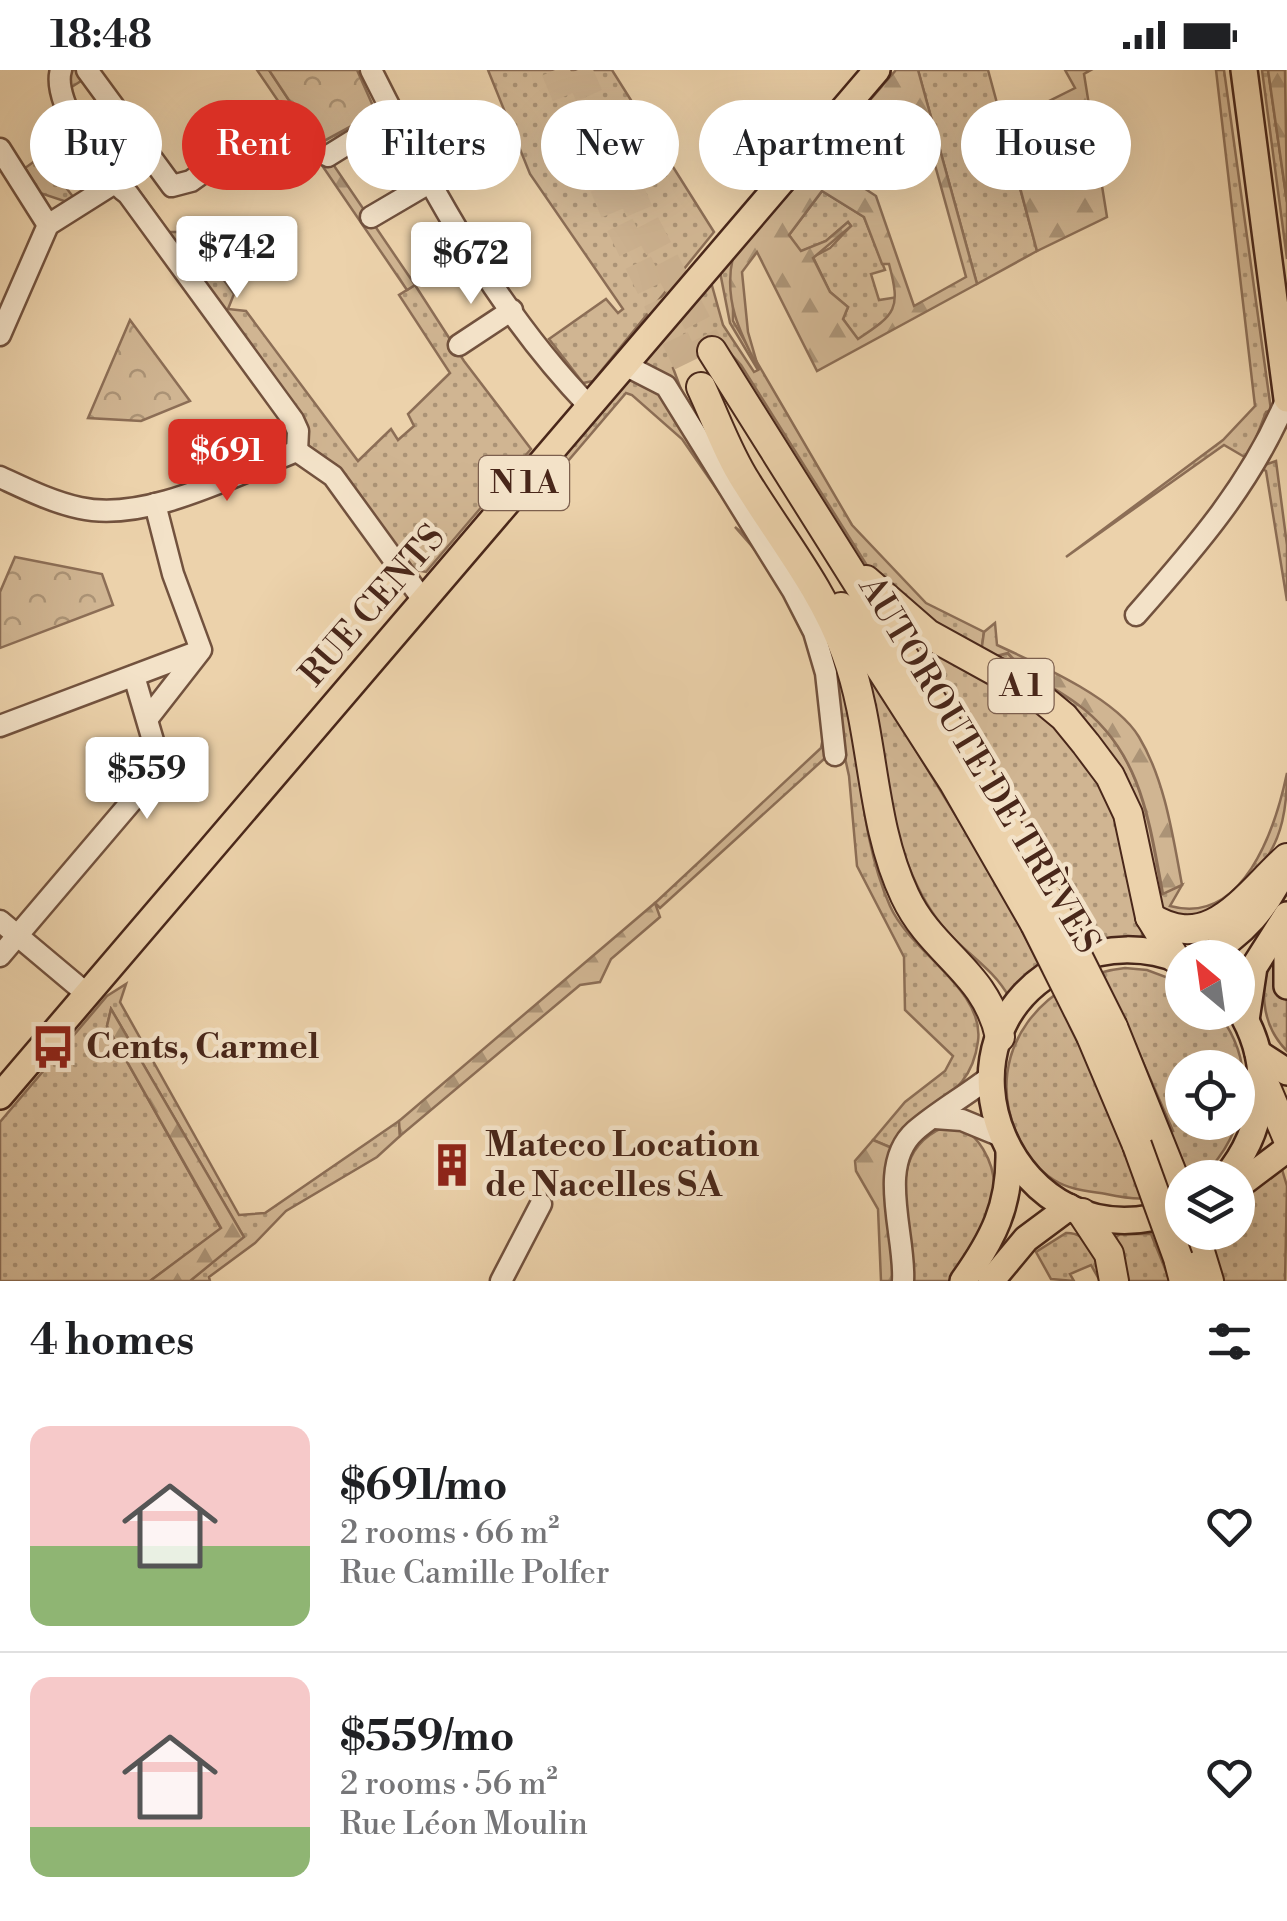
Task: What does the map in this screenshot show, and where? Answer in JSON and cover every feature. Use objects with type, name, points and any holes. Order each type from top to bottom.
[{"type":"highway","name":"AUTOROUTE DE TRÈVES","points":[[700,368],[784,473],[974,768],[1102,1032],[1165,1179]]},
{"type":"highway","name":"AUTOROUTE DE TRÈVES","points":[[700,368],[954,783],[1046,918]]},
{"type":"highway","points":[[700,368],[744,478],[810,580],[844,647],[862,705],[883,830],[906,898],[930,937],[982,988],[1000,1037]]},
{"type":"highway","name":"A 1","points":[[784,473],[889,604],[928,634],[1035,693],[1064,717],[1110,776],[1128,814],[1150,916],[1171,940]]},
{"type":"highway","points":[[1150,916],[1168,928],[1196,932],[1223,918],[1287,861]]},
{"type":"highway","points":[[1269,1068],[1287,1137]]},
{"type":"highway","name":"AUTOROUTE DE TRÈVES","points":[[1148,1141],[1189,1256],[1209,1281]]},
{"type":"highway","points":[[1075,1210],[1109,1254],[1114,1281]]},
{"type":"main road","points":[[1244,70],[1287,398]]},
{"type":"main road","name":"RUE CENTS","points":[[0,1096],[590,406],[866,74]]},
{"type":"main road","points":[[1223,940],[1246,928],[1276,888],[1287,861]]},
{"type":"main road","points":[[1255,965],[1287,914]]},
{"type":"main road","points":[[1287,946],[1287,986]]},
{"type":"main road","points":[[963,1281],[998,1226],[1010,1182],[991,1076],[1000,1037],[1024,996],[1060,966],[1082,957],[1129,949],[1165,955]]},
{"type":"main road","points":[[1236,1160],[1252,1134],[1269,1068],[1250,1030]]},
{"type":"main road","points":[[1005,1145],[1035,1185],[1075,1210],[1122,1220],[1165,1211]]},
{"type":"main road","points":[[1255,1173],[1287,1148]]},
{"type":"main road","points":[[991,1281],[1026,1239],[1075,1210]]},
{"type":"street","points":[[60,100],[61,70]]},
{"type":"street","points":[[87,70],[172,186],[182,183]]},
{"type":"street","points":[[371,70],[386,100]]},
{"type":"street","points":[[328,156],[346,145]]},
{"type":"street","points":[[0,150],[48,226]]},
{"type":"street","points":[[0,335],[48,226],[104,190]]},
{"type":"street","points":[[122,190],[293,420],[298,431],[297,451]]},
{"type":"street","points":[[371,217],[417,190]]},
{"type":"street","points":[[434,190],[556,372],[590,406]]},
{"type":"street","points":[[459,345],[512,310]]},
{"type":"street","points":[[624,365],[666,386],[793,591],[814,632],[826,673],[835,755]]},
{"type":"street","points":[[1136,615],[1218,522],[1268,444],[1287,398]]},
{"type":"street","points":[[0,477],[82,509],[128,510],[155,504],[297,451]]},
{"type":"street","points":[[297,451],[333,476],[423,600]]},
{"type":"street","points":[[155,504],[172,574],[201,650]]},
{"type":"street","points":[[0,726],[201,650]]},
{"type":"street","points":[[148,718],[201,650]]},
{"type":"street","points":[[0,956],[154,775],[159,761],[134,676]]},
{"type":"street","points":[[0,921],[87,994]]},
{"type":"street","points":[[903,1281],[895,1185],[898,1156],[913,1132],[991,1076]]},
{"type":"street","points":[[936,1118],[962,1120],[1005,1145]]},
{"type":"street","points":[[501,1281],[541,1204]]},
{"type":"green space","points":[[73,70],[98,70],[67,90],[74,100],[65,97],[67,74]]},
{"type":"green space","points":[[257,70],[269,70],[289,100],[277,100]]},
{"type":"green space","points":[[269,70],[357,70],[370,100],[346,100],[346,129],[326,140],[326,100],[289,100]]},
{"type":"green space","points":[[488,70],[612,70],[631,100],[541,100],[541,190],[521,152],[521,100],[500,100]]},
{"type":"green space","points":[[896,70],[918,70],[926,100],[870,100]]},
{"type":"green space","points":[[918,70],[988,70],[996,100],[961,100],[961,190],[1020,190],[1037,251],[977,284],[941,153],[941,100],[926,100]]},
{"type":"green space","points":[[1065,70],[1091,70],[1084,74],[1088,100],[1051,100],[1075,88]]},
{"type":"green space","points":[[1216,70],[1224,70],[1271,410],[1266,412],[1248,459],[1224,445],[1066,557],[1223,440],[1255,406]]},
{"type":"green space","points":[[1262,70],[1268,70],[1287,202],[1287,259]]},
{"type":"green space","points":[[1268,70],[1285,70],[1287,202]]},
{"type":"green space","points":[[346,129],[346,138],[326,150],[326,140]]},
{"type":"green space","points":[[941,153],[977,284],[817,371],[757,252],[742,272],[748,332],[759,370],[740,329],[730,288],[733,257],[792,190],[867,190],[876,196],[914,306],[966,277],[941,187]],"holes":[[[822,191],[864,217],[882,264],[889,264],[895,291],[892,309],[881,323],[858,339],[843,319],[848,307],[830,292],[813,258],[851,226],[848,222],[826,241],[801,251],[789,235]]]},
{"type":"green space","points":[[326,154],[346,183],[346,190],[350,190],[415,285],[407,290],[326,171]]},
{"type":"green space","points":[[679,176],[714,232],[593,381],[583,383],[549,339],[606,299],[618,313],[623,309],[541,190],[679,190]]},
{"type":"green space","points":[[38,190],[68,190],[74,198],[67,202]]},
{"type":"green space","points":[[129,190],[139,190],[169,232],[189,232],[234,294],[228,309],[246,311],[358,461],[391,429],[398,440],[414,426],[408,414],[450,373],[399,295],[415,285],[464,361],[531,449],[426,572],[411,569],[309,451]]},
{"type":"green space","points":[[1021,190],[1103,190],[1107,217],[1037,251]]},
{"type":"green space","points":[[822,191],[864,217],[885,270],[871,274],[879,300],[898,297],[890,318],[858,340],[843,319],[848,307],[830,292],[813,257],[830,248],[851,226],[848,222],[826,241],[800,252],[789,235]]},
{"type":"green space","points":[[733,257],[733,321],[852,525],[926,603],[984,632],[981,653],[920,613],[866,564],[741,365],[720,342],[673,368],[685,400],[834,652],[851,723],[871,848],[890,906],[914,940],[959,988],[977,1022],[978,1041],[965,1077],[916,1119],[892,1148],[873,1140],[905,1102],[945,1071],[953,1056],[905,1010],[904,957],[857,866],[849,776],[818,635],[716,479],[720,494],[682,439],[632,395],[626,393],[545,488],[543,479],[711,282],[723,325],[754,372],[758,370],[730,323],[720,272]]},
{"type":"green space","points":[[130,320],[190,401],[141,421],[88,418]]},
{"type":"green space","points":[[1276,461],[1287,545],[1287,601],[1266,471],[1259,467]]},
{"type":"green space","points":[[735,527],[778,574],[810,632],[827,695],[824,759],[660,908],[655,903],[821,748],[823,687],[805,628],[773,574]]},
{"type":"green space","points":[[15,557],[102,574],[113,605],[0,648],[0,592]]},
{"type":"green space","points":[[895,622],[1016,692],[1048,716],[1075,745],[1097,780],[1115,822],[1140,918],[1141,941],[1090,945],[985,762]]},
{"type":"green space","points":[[995,623],[997,645],[1095,696],[1139,737],[1162,790],[1182,885],[1163,894],[1139,788],[1115,742],[1098,722],[1008,653],[989,658],[981,653],[984,632]]},
{"type":"green space","points":[[1007,653],[1097,720],[1114,741],[1138,787],[1162,893],[1182,885],[1170,906],[1195,908],[1217,902],[1236,888],[1264,845],[1287,773],[1281,826],[1263,863],[1250,878],[1193,927],[1162,909],[1136,810],[990,658]]},
{"type":"green space","points":[[860,659],[1000,888],[1041,968],[1009,997],[945,929],[915,882],[886,793],[888,779],[855,661]]},
{"type":"green space","points":[[655,903],[660,917],[611,959],[600,982],[580,985],[400,1136],[399,1121]]},
{"type":"green space","points":[[1275,952],[1287,1002],[1287,1051],[1271,1029],[1264,1003],[1266,977]]},
{"type":"green space","points":[[1125,968],[1147,970],[1165,977],[1165,1030],[1229,1030],[1237,1050],[1165,1050],[1165,1113],[1126,1023],[1151,1139],[1165,1134],[1165,1140],[1229,1140],[1217,1160],[1165,1160],[1165,1192],[1138,1199],[1073,1188],[1054,1180],[1036,1165],[1016,1132],[1008,1102],[1007,1073],[1014,1047],[1027,1023],[1046,1002],[1096,974]]},
{"type":"green space","points":[[126,984],[120,1002],[239,1215],[265,1213],[399,1121],[400,1136],[377,1157],[286,1211],[255,1243],[209,1277],[210,1281],[190,1281],[243,1236],[111,1009],[107,1026],[221,1229],[150,1281],[0,1281],[0,1122],[107,996]]},
{"type":"green space","points":[[111,1009],[244,1237],[190,1281],[150,1281],[221,1228],[107,1026]]},
{"type":"green space","points":[[944,1127],[967,1132],[983,1149],[991,1167],[993,1201],[981,1234],[953,1281],[913,1281],[906,1174],[912,1155],[924,1139]]},
{"type":"green space","points":[[873,1140],[892,1148],[886,1173],[895,1281],[881,1281],[878,1209],[856,1171],[855,1161]]},
{"type":"green space","points":[[1281,1166],[1287,1186],[1285,1281],[1223,1281],[1215,1250],[1255,1250],[1255,1186]]},
{"type":"green space","points":[[1066,1233],[1087,1242],[1104,1281],[1100,1281],[1091,1265],[1070,1274],[1074,1281],[1051,1279],[1036,1252]]},
{"type":"green space","points":[[1151,1234],[1170,1281],[1123,1281],[1116,1237]]},
{"type":"tunnel","points":[[555,70],[619,223],[688,365]]},
{"type":"tunnel","points":[[578,70],[640,213],[712,351]]},
{"type":"place","name":"Cents, Carmel","points":[[53,1047]]},
{"type":"place","name":"Mateco Location de Nacelles SA","points":[[452,1165]]}]
